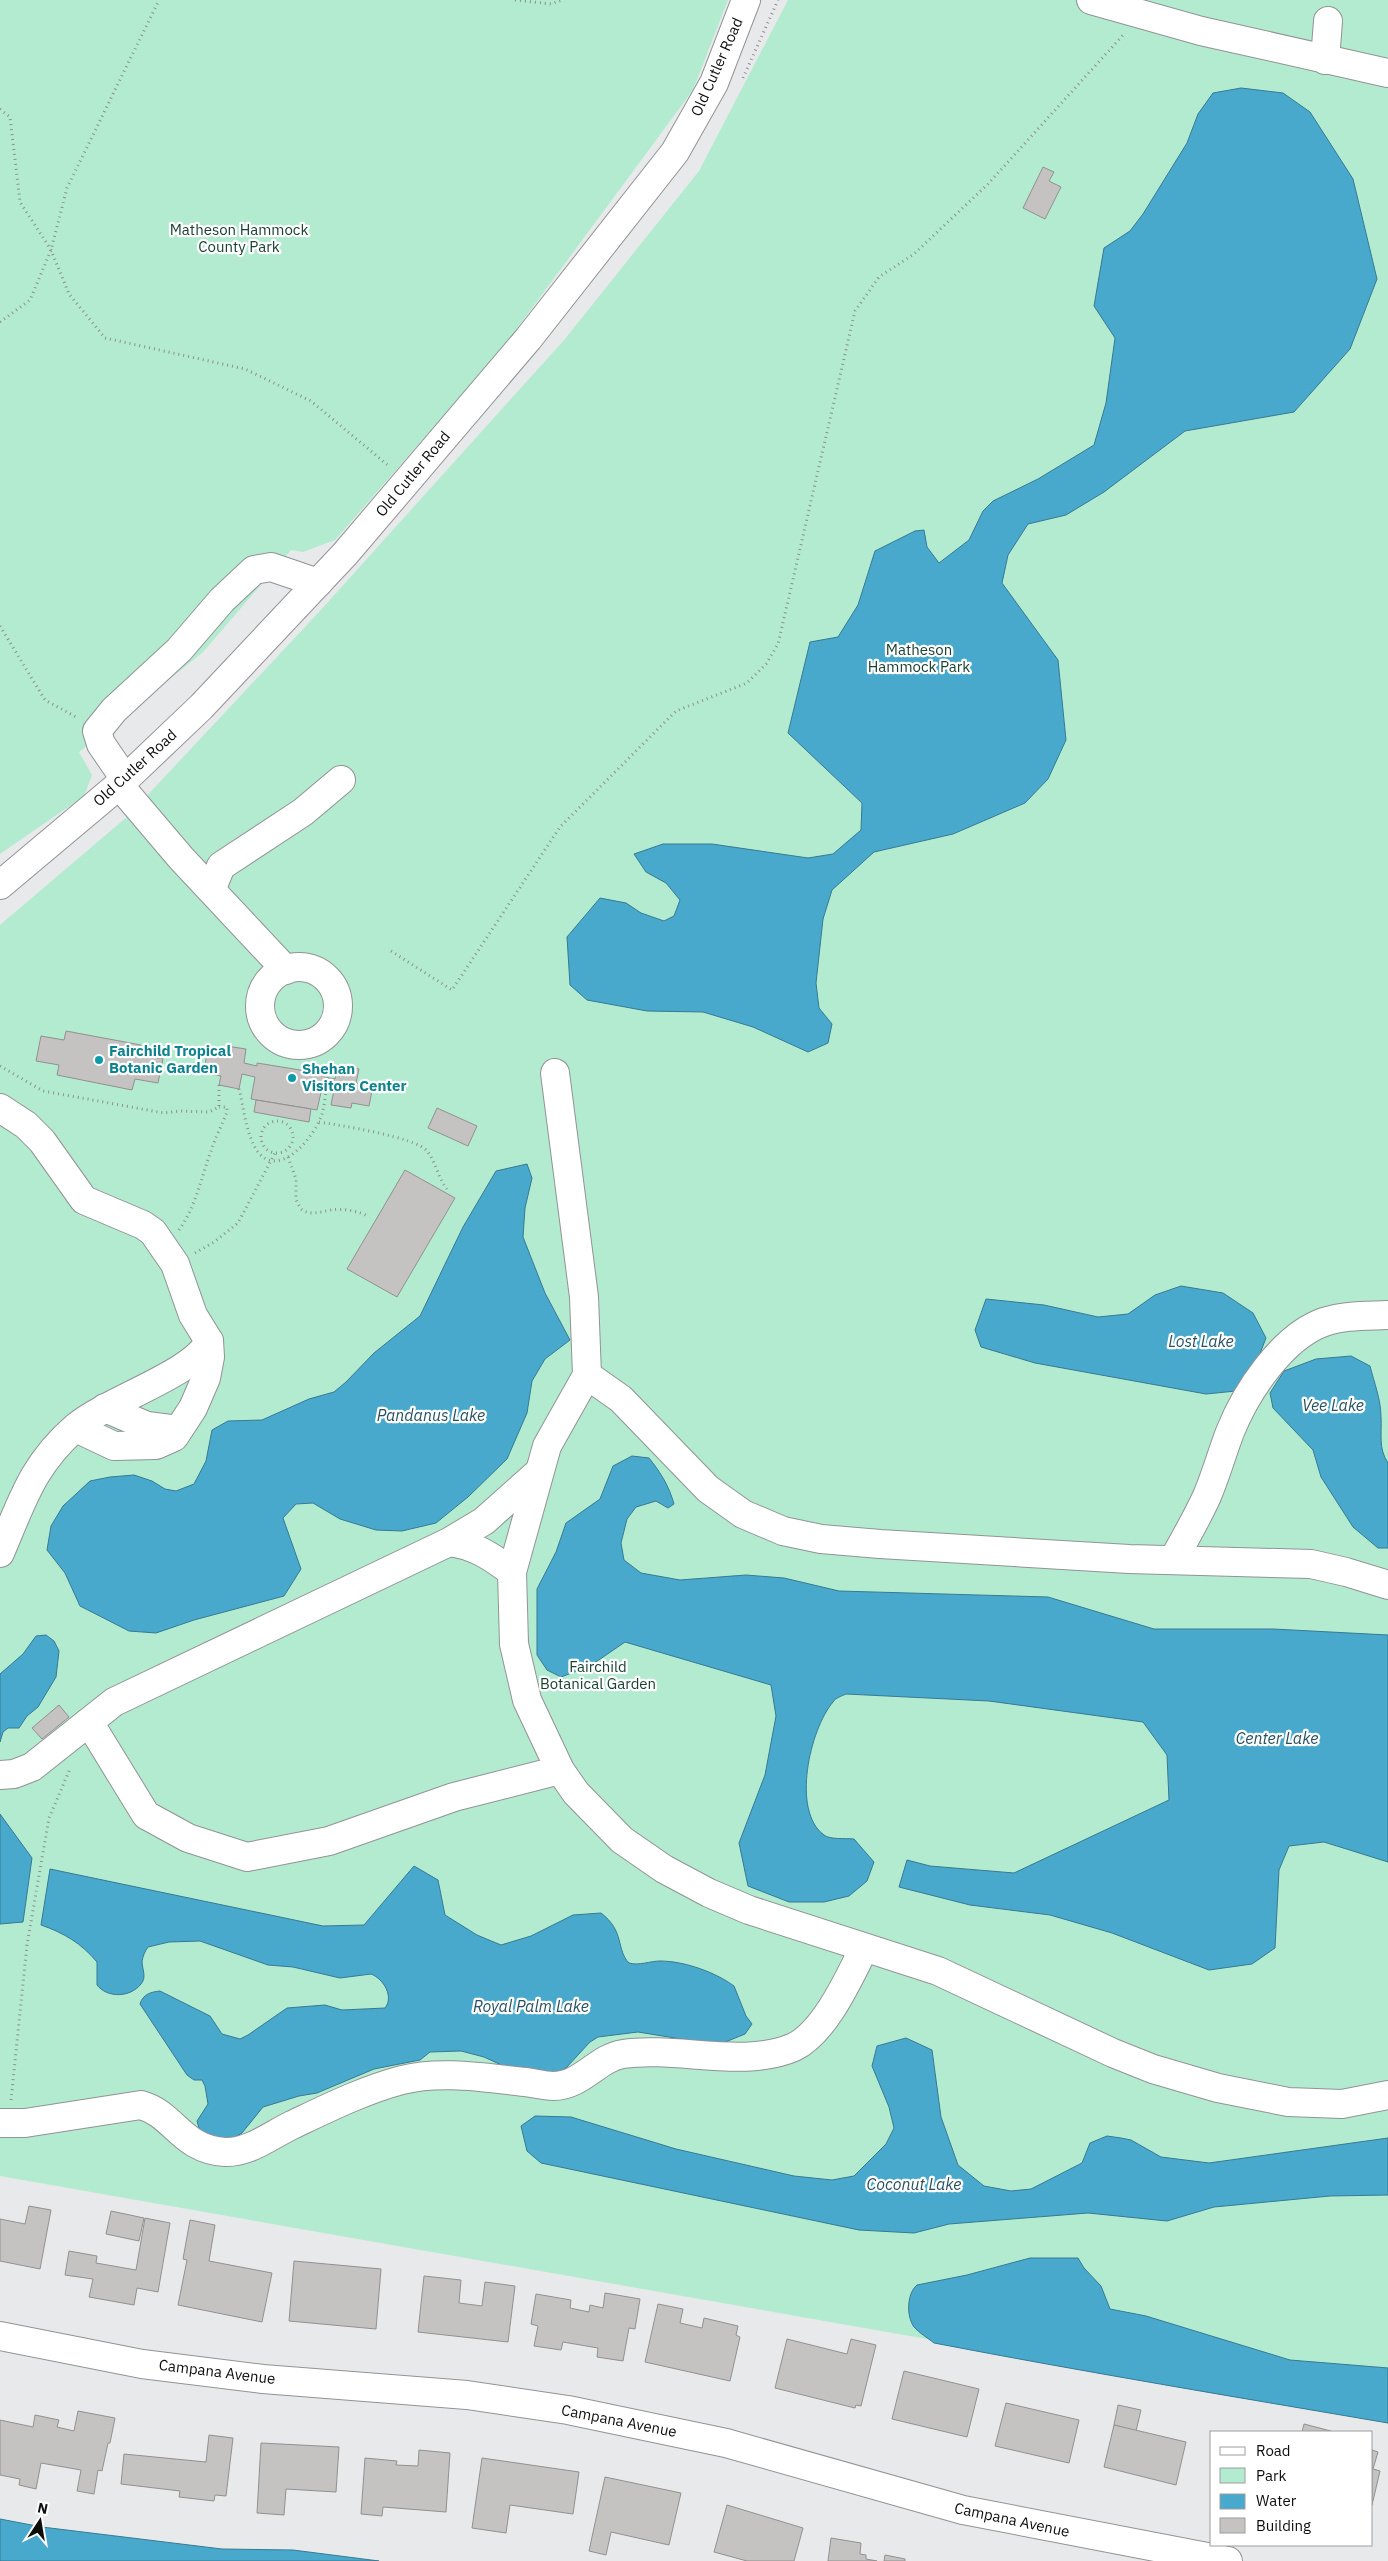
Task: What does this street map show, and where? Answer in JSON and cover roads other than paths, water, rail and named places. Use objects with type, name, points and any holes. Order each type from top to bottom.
[{"type":"street","name":"Old Cutler Road","points":[[0,885],[122,782],[201,707],[318,582],[407,482],[528,339],[660,174],[690,128],[714,83],[746,0]]},
{"type":"street","points":[[1091,0],[1141,15],[1388,74]]},
{"type":"street","points":[[1325,60],[1328,21]]},
{"type":"street","points":[[286,970],[212,888],[181,858],[122,782],[101,744],[98,731],[114,710],[179,650],[222,600],[254,570],[271,567],[318,582]]},
{"type":"street","points":[[212,888],[221,866],[303,812],[341,780]]},
{"type":"street","points":[[556,1073],[584,1297],[587,1374],[547,1446],[512,1572],[514,1644],[527,1700],[560,1770],[576,1793],[608,1828],[664,1869],[749,1910],[947,1975],[1113,2053],[1195,2082],[1264,2098],[1307,2104],[1360,2102],[1388,2094]]},
{"type":"street","points":[[0,1108],[26,1126],[42,1141],[84,1200],[149,1228],[169,1254],[193,1315],[209,1341],[210,1358],[206,1378],[193,1408],[174,1436],[156,1445],[114,1446],[76,1428]]},
{"type":"street","points":[[1173,1560],[1196,1521],[1230,1432],[1245,1401],[1287,1346],[1296,1336],[1325,1321],[1349,1317],[1388,1315]]},
{"type":"street","points":[[0,1553],[23,1495],[44,1460],[76,1428],[104,1408],[186,1366],[205,1350],[209,1341]]},
{"type":"street","points":[[587,1374],[621,1399],[708,1489],[743,1514],[772,1527],[821,1539],[880,1544],[1129,1559],[1311,1564],[1388,1585]]},
{"type":"street","points":[[104,1408],[147,1426],[178,1430]]},
{"type":"street","points":[[0,1775],[14,1774],[32,1766],[114,1702],[449,1542],[484,1521],[539,1472]]},
{"type":"street","points":[[449,1542],[462,1544],[484,1552],[512,1572]]},
{"type":"street","points":[[89,1722],[146,1815],[188,1838],[247,1857],[329,1841],[454,1797],[560,1770]]},
{"type":"street","points":[[4,2123],[26,2123],[141,2105],[153,2110],[192,2142],[215,2151],[231,2152],[266,2140],[360,2094],[404,2079],[464,2077],[556,2086],[576,2081],[615,2056],[625,2054],[668,2052],[739,2056],[773,2053],[793,2047],[809,2037],[850,1977],[864,1948]]},
{"type":"street","name":"Campana Avenue","points":[[0,2336],[116,2360],[168,2367],[263,2379],[467,2395],[560,2408],[726,2443],[963,2510],[1158,2555],[1228,2561]]},
{"type":"water","points":[[1241,88],[1283,93],[1310,112],[1353,179],[1377,279],[1350,349],[1294,412],[1185,431],[1104,492],[1066,515],[1028,524],[1008,555],[1002,583],[1058,660],[1066,740],[1048,779],[1025,803],[953,834],[874,852],[832,890],[823,919],[816,983],[819,1008],[832,1024],[828,1043],[808,1052],[753,1027],[703,1012],[647,1011],[587,1000],[570,985],[567,937],[600,898],[626,903],[641,913],[664,921],[674,916],[680,900],[666,883],[646,872],[634,854],[663,844],[712,844],[808,858],[833,854],[861,830],[862,803],[788,733],[810,642],[838,637],[858,605],[875,551],[915,531],[924,530],[927,547],[939,563],[969,540],[983,511],[993,501],[1038,479],[1094,445],[1106,403],[1115,338],[1094,306],[1104,248],[1130,231],[1143,214],[1187,143],[1198,114],[1213,93]]},
{"type":"water","name":"Pandanus Lake","points":[[527,1164],[532,1178],[525,1208],[523,1237],[545,1293],[570,1340],[545,1359],[532,1381],[527,1413],[507,1459],[468,1497],[436,1523],[402,1531],[376,1530],[340,1519],[313,1503],[296,1504],[283,1518],[301,1569],[284,1596],[194,1620],[156,1633],[129,1631],[80,1606],[65,1573],[47,1550],[51,1526],[63,1506],[90,1481],[110,1477],[134,1475],[152,1481],[165,1489],[176,1491],[194,1484],[206,1461],[212,1430],[228,1421],[262,1420],[309,1399],[334,1392],[374,1353],[420,1316],[463,1227],[496,1171]]},
{"type":"water","name":"Lost Lake","points":[[1181,1286],[1223,1293],[1253,1313],[1266,1338],[1252,1374],[1236,1391],[1206,1394],[1035,1363],[981,1347],[975,1330],[986,1299],[1044,1305],[1098,1317],[1128,1314],[1155,1295]]},
{"type":"water","name":"Vee Lake","points":[[1351,1356],[1370,1366],[1380,1404],[1381,1441],[1388,1463],[1388,1548],[1378,1548],[1353,1527],[1321,1477],[1313,1450],[1273,1408],[1270,1393],[1284,1371],[1316,1359]]},
{"type":"water","name":"Center Lake","points":[[632,1456],[649,1458],[670,1491],[674,1504],[668,1508],[656,1501],[636,1507],[627,1519],[621,1543],[624,1560],[641,1573],[680,1580],[746,1575],[784,1578],[839,1591],[1048,1597],[1154,1629],[1273,1629],[1388,1635],[1388,1862],[1324,1842],[1289,1846],[1279,1870],[1275,1948],[1252,1964],[1209,1970],[1112,1933],[1050,1915],[970,1905],[899,1887],[907,1860],[930,1866],[1014,1873],[1169,1800],[1167,1755],[1143,1722],[989,1701],[846,1694],[834,1701],[817,1731],[811,1750],[808,1770],[806,1789],[808,1808],[814,1824],[824,1835],[834,1838],[854,1839],[874,1862],[867,1881],[849,1896],[824,1902],[789,1902],[748,1886],[739,1843],[765,1775],[776,1716],[771,1685],[625,1642],[590,1666],[561,1677],[547,1670],[537,1655],[537,1589],[556,1552],[566,1523],[600,1499],[613,1466]]},
{"type":"water","points":[[46,1635],[54,1641],[59,1651],[56,1677],[38,1707],[27,1716],[19,1728],[8,1728],[3,1732],[0,1742],[0,1674],[23,1654],[36,1636]]},
{"type":"water","points":[[0,1814],[32,1858],[23,1922],[0,1924]]},
{"type":"water","name":"Royal Palm Lake","points":[[414,1866],[438,1880],[445,1915],[477,1935],[501,1945],[531,1936],[573,1915],[601,1913],[614,1927],[625,1958],[629,1963],[637,1964],[660,1961],[679,1963],[699,1968],[718,1976],[734,1986],[746,2016],[752,2024],[745,2034],[718,2045],[638,2032],[598,2037],[590,2042],[566,2068],[555,2074],[510,2069],[484,2057],[461,2051],[430,2052],[420,2060],[374,2069],[317,2093],[299,2096],[263,2107],[242,2133],[227,2142],[200,2132],[197,2121],[208,2104],[205,2086],[202,2080],[194,2080],[187,2075],[140,2004],[143,1998],[151,1993],[160,1991],[210,2016],[222,2034],[240,2039],[287,2008],[325,2005],[342,2010],[385,2008],[388,2004],[388,1994],[384,1984],[371,1974],[340,1978],[293,1967],[268,1965],[200,1941],[169,1942],[148,1947],[142,1961],[144,1979],[136,1989],[125,1994],[112,1994],[97,1985],[97,1962],[85,1949],[72,1939],[41,1925],[50,1869],[323,1926],[364,1925]]},
{"type":"water","name":"Coconut Lake","points":[[906,2038],[932,2050],[941,2117],[958,2165],[984,2186],[1011,2191],[1031,2189],[1082,2163],[1090,2143],[1107,2136],[1131,2140],[1161,2157],[1209,2163],[1388,2138],[1388,2195],[1330,2196],[1214,2207],[1167,2221],[1088,2213],[949,2224],[914,2233],[859,2230],[541,2163],[527,2151],[521,2126],[535,2116],[571,2117],[676,2149],[794,2176],[832,2180],[854,2176],[886,2144],[894,2128],[889,2107],[872,2066],[877,2046]]},
{"type":"water","points":[[1030,2258],[1078,2258],[1084,2268],[1101,2286],[1110,2309],[1146,2316],[1290,2360],[1388,2368],[1388,2423],[934,2343],[914,2327],[911,2322],[909,2305],[911,2293],[917,2285],[967,2275]]},
{"type":"water","points":[[0,2519],[42,2527],[222,2549],[293,2550],[379,2561],[0,2561]]},
{"type":"place","name":"Fairchild Tropical Botanic Garden","points":[[99,1060]]},
{"type":"place","name":"Shehan Visitors Center","points":[[292,1078]]},
{"type":"park label","name":"Matheson Hammock County Park","points":[[239,238]]},
{"type":"park label","name":"Matheson Hammock Park","points":[[919,658]]},
{"type":"park label","name":"Fairchild Botanical Garden","points":[[598,1676]]}]
